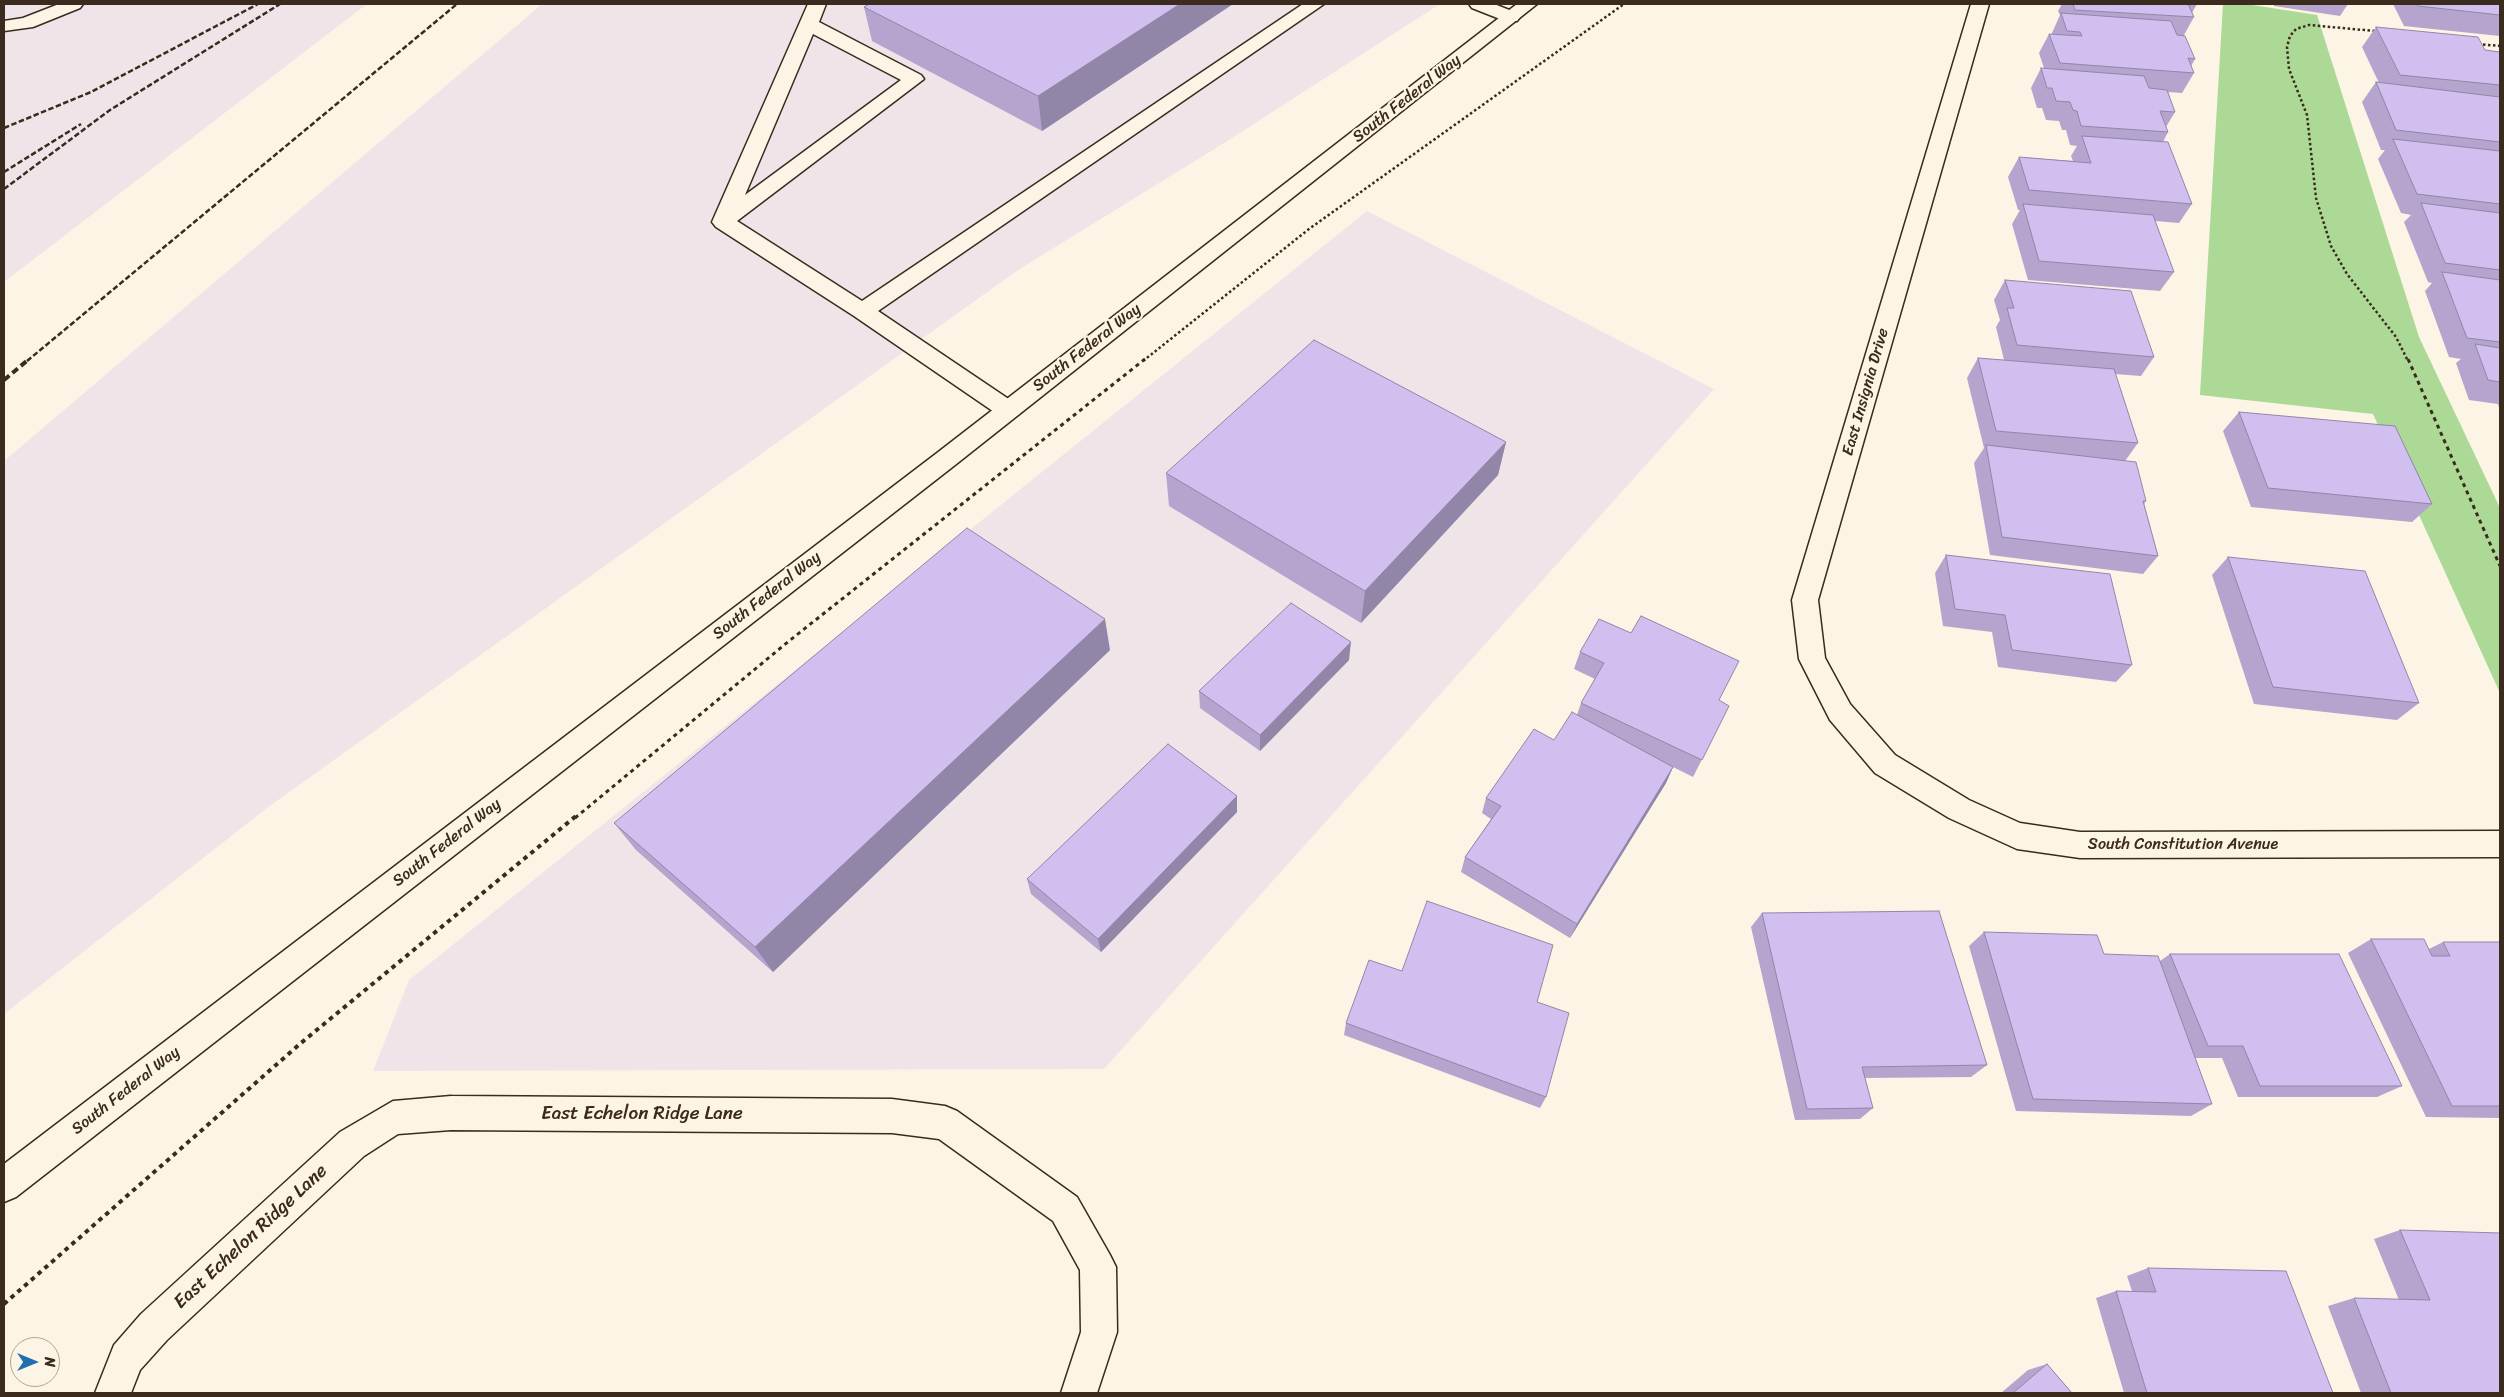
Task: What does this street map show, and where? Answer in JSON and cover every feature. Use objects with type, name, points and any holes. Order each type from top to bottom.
[{"type":"street","points":[[4,26],[27,23],[74,4]]},
{"type":"street","points":[[723,222],[817,4]]},
{"type":"street","points":[[862,311],[1316,4]]},
{"type":"street","points":[[1478,4],[1511,17]]},
{"type":"street","name":"South Federal Way","points":[[4,1185],[1008,410],[1528,4]]},
{"type":"street","name":"East Insignia Drive","points":[[1885,764],[1840,712],[1812,659],[1805,600],[1980,4]]},
{"type":"street","points":[[723,222],[914,79],[809,24]]},
{"type":"street","points":[[723,222],[862,311],[1008,410]]},
{"type":"street","name":"South Constitution Avenue","points":[[1885,764],[1959,809],[2017,836],[2080,845],[2500,844]]},
{"type":"street","name":"East Echelon Ridge Lane","points":[[113,1393],[127,1358],[154,1327],[352,1144],[392,1118],[451,1113],[892,1116],[945,1123],[1065,1209],[1098,1267],[1099,1332],[1079,1393]]},
{"type":"path","points":[[4,1304],[301,1043],[789,641],[1309,229],[1624,4]]},
{"type":"path","points":[[2375,32],[2309,25],[2296,28],[2290,36],[2287,47],[2289,69],[2307,115],[2316,198],[2331,246],[2347,274],[2396,337],[2408,360],[2500,566]]},
{"type":"path","points":[[2471,43],[2500,46]]},
{"type":"shaded area","points":[[4,4],[367,4],[4,282]]},
{"type":"shaded area","points":[[542,4],[1440,4],[1229,140],[1018,270],[267,808],[4,1014],[4,461]]},
{"type":"shaded area","points":[[1367,211],[1714,389],[1104,1069],[373,1071],[409,980]]},
{"type":"green space","points":[[2223,4],[2246,4],[2317,15],[2419,337],[2500,508],[2500,693],[2373,414],[2200,395]]},
{"type":"building","points":[[869,4],[1180,4],[1038,96],[864,7]]},
{"type":"building","points":[[2073,4],[2188,4],[2194,17],[2075,10]]},
{"type":"building","points":[[2417,4],[2500,4],[2500,15],[2418,6]]},
{"type":"building","points":[[2061,13],[2171,21],[2177,35],[2185,36],[2195,59],[2188,58],[2194,73],[2060,63],[2049,34],[2082,36],[2080,32],[2067,31]]},
{"type":"building","points":[[2376,27],[2478,37],[2485,50],[2500,52],[2500,85],[2400,75]]},
{"type":"building","points":[[2041,68],[2144,76],[2149,88],[2167,90],[2175,112],[2160,111],[2168,132],[2081,126],[2077,111],[2073,110],[2070,102],[2056,101],[2052,88],[2047,88]]},
{"type":"building","points":[[2376,82],[2500,97],[2500,142],[2396,130]]},
{"type":"building","points":[[2082,136],[2168,142],[2192,204],[2029,190],[2019,157],[2091,163]]},
{"type":"building","points":[[2393,139],[2500,151],[2500,204],[2417,194]]},
{"type":"building","points":[[2421,203],[2500,213],[2500,270],[2445,263]]},
{"type":"building","points":[[2023,204],[2153,215],[2174,272],[2039,261]]},
{"type":"building","points":[[2442,272],[2500,280],[2500,342],[2467,338]]},
{"type":"building","points":[[2005,280],[2131,291],[2154,357],[2017,345],[2007,308],[2014,308]]},
{"type":"building","points":[[1314,340],[1506,442],[1365,591],[1166,473]]},
{"type":"building","points":[[2475,344],[2500,348],[2500,382],[2488,380]]},
{"type":"building","points":[[1978,358],[2114,369],[2138,443],[1996,431]]},
{"type":"building","points":[[2239,412],[2395,426],[2432,504],[2268,488]]},
{"type":"building","points":[[1986,445],[2136,462],[2146,501],[2143,501],[2158,556],[2002,537]]},
{"type":"building","points":[[967,528],[1105,619],[755,947],[614,823]]},
{"type":"building","points":[[1946,555],[2110,574],[2132,665],[2012,650],[2005,615],[1955,609]]},
{"type":"building","points":[[2228,557],[2365,571],[2419,703],[2273,687]]},
{"type":"building","points":[[1291,603],[1351,642],[1260,735],[1199,691]]},
{"type":"building","points":[[1641,616],[1739,661],[1719,700],[1729,706],[1702,760],[1581,703],[1604,663],[1580,652],[1599,619],[1631,633]]},
{"type":"building","points":[[1572,712],[1673,767],[1577,924],[1465,857],[1501,806],[1486,798],[1534,729],[1554,740]]},
{"type":"building","points":[[1168,744],[1237,796],[1098,939],[1027,879]]},
{"type":"building","points":[[1427,901],[1553,945],[1537,1002],[1569,1013],[1546,1097],[1346,1023],[1369,960],[1402,971]]},
{"type":"building","points":[[1939,911],[1987,1065],[1862,1067],[1873,1108],[1807,1109],[1762,913]]},
{"type":"building","points":[[1984,932],[2097,935],[2104,954],[2158,956],[2212,1104],[2033,1099]]},
{"type":"building","points":[[2371,939],[2424,939],[2432,956],[2450,956],[2443,942],[2500,942],[2500,1106],[2452,1106]]},
{"type":"building","points":[[2170,954],[2339,954],[2402,1086],[2260,1086],[2243,1046],[2208,1046]]},
{"type":"building","points":[[2400,1230],[2500,1233],[2500,1393],[2391,1393],[2354,1298],[2430,1300]]},
{"type":"building","points":[[2148,1268],[2286,1271],[2333,1393],[2147,1393],[2116,1291],[2156,1292]]},
{"type":"building","points":[[2047,1364],[2072,1393],[2013,1393]]},
{"type":"railway","points":[[4,128],[91,92],[258,4]]},
{"type":"railway","points":[[4,189],[110,110],[280,4]]},
{"type":"railway","points":[[27,361],[457,4]]},
{"type":"railway","points":[[4,172],[81,124]]},
{"type":"railway","points":[[4,380],[29,359]]}]
